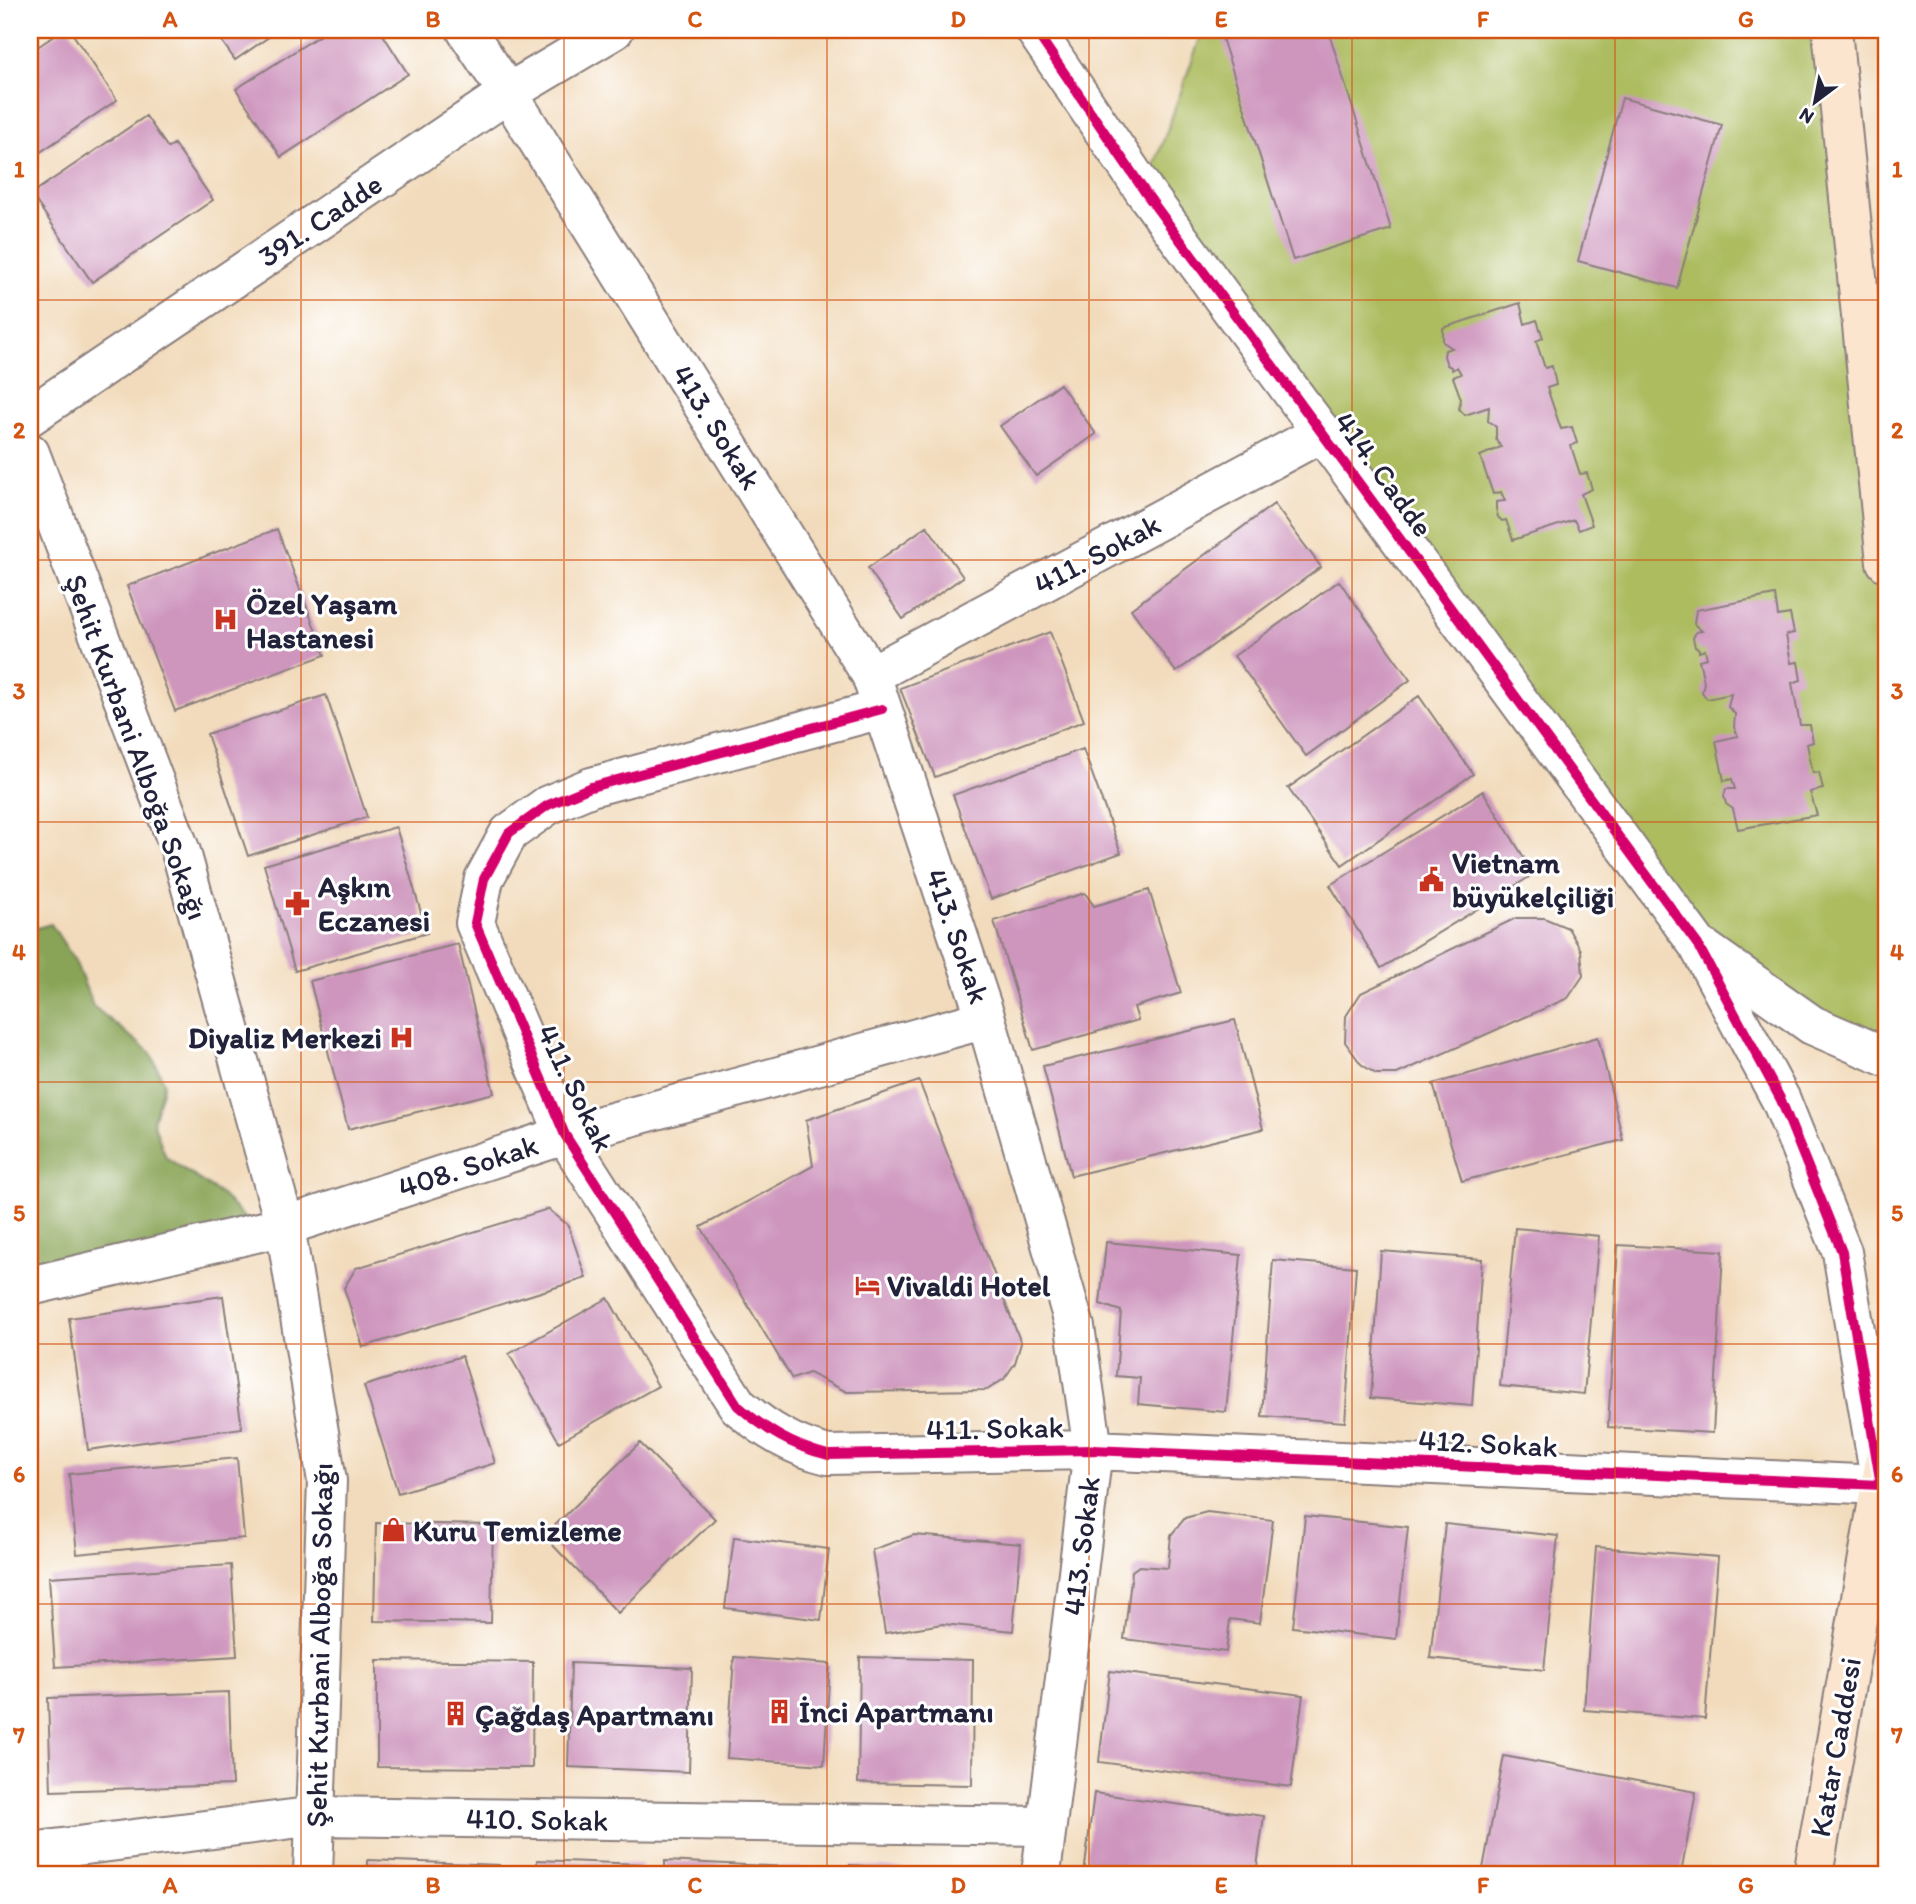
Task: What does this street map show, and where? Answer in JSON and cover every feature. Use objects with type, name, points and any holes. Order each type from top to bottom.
[{"type":"main road","points":[[1832,30],[1886,562]]},
{"type":"main road","name":"Katar Caddesi","points":[[1813,1874],[1884,1469]]},
{"type":"street","name":"413. Sokak","points":[[466,30],[508,93],[877,692],[986,1019],[1075,1326],[1093,1450],[1041,1874]]},
{"type":"street","name":"391. Cadde","points":[[30,416],[508,93],[614,30]]},
{"type":"street","name":"414. Cadde","points":[[1035,30],[1145,192],[1699,945]]},
{"type":"street","name":"411. Sokak","points":[[1093,1450],[828,1455],[804,1449],[779,1438],[738,1406],[565,1135],[475,923],[484,879],[509,833],[548,805],[591,788],[877,692],[1324,432]]},
{"type":"street","name":"Şehit Kurbani Alboğa Sokağı","points":[[30,453],[181,852],[285,1226],[327,1480],[313,1874]]},
{"type":"street","points":[[1699,945],[1812,1025],[1886,1057]]},
{"type":"street","points":[[1699,945],[1781,1100],[1842,1252],[1884,1469]]},
{"type":"street","name":"408. Sokak","points":[[30,1286],[285,1226],[565,1135],[986,1019]]},
{"type":"street","name":"412. Sokak","points":[[1093,1450],[1884,1469]]},
{"type":"street","name":"410. Sokak","points":[[30,1852],[316,1816],[1046,1826]]},
{"type":"green space","points":[[1203,30],[1832,30],[1886,562],[1886,1057],[1698,945],[1145,192]]},
{"type":"green space","points":[[51,924],[75,961],[93,1006],[151,1053],[164,1083],[153,1122],[166,1157],[223,1196],[258,1232],[30,1286],[30,930]]},
{"type":"building","points":[[63,30],[70,30],[117,100],[30,159],[30,52]]},
{"type":"building","points":[[214,30],[279,30],[235,60]]},
{"type":"building","points":[[328,30],[380,30],[408,74],[281,157],[236,89]]},
{"type":"building","points":[[1238,30],[1328,30],[1391,229],[1293,260],[1221,35]]},
{"type":"building","points":[[1622,98],[1722,125],[1677,288],[1578,261]]},
{"type":"building","points":[[146,116],[168,148],[174,144],[213,200],[92,282],[31,194]]},
{"type":"building","points":[[1520,303],[1525,324],[1537,320],[1543,338],[1536,341],[1545,368],[1552,366],[1556,385],[1547,388],[1561,429],[1572,427],[1577,443],[1571,446],[1580,474],[1587,473],[1592,489],[1581,494],[1592,525],[1579,530],[1574,520],[1513,540],[1506,520],[1502,521],[1498,517],[1496,509],[1496,502],[1505,501],[1501,492],[1493,494],[1480,456],[1501,447],[1496,440],[1496,427],[1488,421],[1489,407],[1465,415],[1459,409],[1461,399],[1453,377],[1461,374],[1457,367],[1452,370],[1447,365],[1445,350],[1452,348],[1443,342],[1443,328]]},
{"type":"building","points":[[1060,384],[1096,434],[1036,476],[1000,426]]},
{"type":"building","points":[[1274,504],[1321,567],[1176,672],[1131,609]]},
{"type":"building","points":[[927,526],[963,577],[903,619],[868,568]]},
{"type":"building","name":"Özel Yaşam Hastanesi","points":[[277,529],[325,655],[175,711],[127,586]]},
{"type":"building","points":[[1339,581],[1410,680],[1306,756],[1234,656]]},
{"type":"building","points":[[1775,595],[1778,616],[1790,614],[1794,633],[1786,635],[1791,663],[1798,662],[1801,680],[1792,683],[1800,725],[1810,725],[1813,742],[1807,744],[1813,773],[1819,772],[1823,789],[1810,792],[1817,815],[1738,829],[1733,809],[1726,804],[1724,796],[1726,789],[1735,789],[1732,779],[1724,781],[1716,741],[1738,736],[1734,727],[1735,714],[1728,707],[1731,694],[1707,699],[1702,692],[1704,682],[1699,660],[1707,658],[1705,650],[1699,652],[1695,647],[1693,638],[1696,632],[1702,631],[1694,624],[1696,610]]},
{"type":"building","points":[[1050,632],[1084,721],[935,777],[900,688]]},
{"type":"building","points":[[326,695],[367,817],[248,856],[207,734]]},
{"type":"building","points":[[1419,696],[1473,774],[1342,865],[1288,788]]},
{"type":"building","points":[[1083,749],[1121,853],[991,899],[953,795]]},
{"type":"building","name":"Vietnam büyükelçiliği","points":[[1483,791],[1534,874],[1381,968],[1330,885]]},
{"type":"building","points":[[396,827],[427,933],[295,971],[264,865]]},
{"type":"building","points":[[1149,890],[1181,993],[1134,1007],[1138,1020],[1033,1050],[994,921],[1085,893],[1094,906]]},
{"type":"building","points":[[1516,918],[1544,918],[1568,928],[1581,950],[1583,976],[1568,998],[1397,1074],[1376,1074],[1361,1064],[1345,1042],[1346,1016],[1361,993]]},
{"type":"building","name":"Diyaliz Merkezi","points":[[458,944],[494,1093],[348,1129],[310,981]]},
{"type":"building","points":[[1235,1020],[1263,1129],[1071,1176],[1043,1066]]},
{"type":"building","points":[[1598,1037],[1623,1140],[1462,1181],[1433,1084]]},
{"type":"building","name":"Vivaldi Hotel","points":[[919,1081],[1021,1343],[1015,1363],[1004,1379],[987,1390],[847,1392],[809,1373],[792,1379],[701,1227],[813,1166],[806,1120]]},
{"type":"building","points":[[548,1209],[568,1225],[586,1278],[363,1347],[344,1288],[356,1268]]},
{"type":"building","points":[[1515,1228],[1599,1236],[1584,1394],[1500,1386]]},
{"type":"building","points":[[1106,1242],[1241,1255],[1226,1412],[1138,1404],[1140,1378],[1116,1376],[1121,1311],[1100,1304]]},
{"type":"building","points":[[1618,1245],[1723,1251],[1713,1433],[1608,1427]]},
{"type":"building","points":[[1381,1251],[1482,1259],[1472,1406],[1371,1398]]},
{"type":"building","points":[[1273,1260],[1356,1267],[1345,1422],[1262,1416]]},
{"type":"building","points":[[223,1296],[242,1428],[88,1450],[69,1318]]},
{"type":"building","points":[[608,1298],[658,1386],[559,1442],[509,1354]]},
{"type":"building","points":[[462,1356],[495,1463],[398,1493],[364,1386]]},
{"type":"building","points":[[640,1443],[715,1519],[618,1613],[544,1536]]},
{"type":"building","points":[[237,1458],[244,1538],[77,1554],[69,1474]]},
{"type":"building","points":[[1207,1512],[1273,1520],[1260,1623],[1230,1619],[1226,1652],[1124,1639],[1132,1571],[1139,1566],[1168,1568],[1171,1535],[1185,1518]]},
{"type":"building","points":[[1305,1516],[1408,1527],[1396,1639],[1293,1627]]},
{"type":"building","points":[[376,1523],[493,1525],[491,1623],[374,1621]]},
{"type":"building","points":[[1445,1524],[1558,1536],[1544,1670],[1430,1658]]},
{"type":"building","points":[[914,1535],[1021,1544],[1013,1631],[943,1624],[885,1633],[872,1550]]},
{"type":"building","points":[[734,1537],[829,1549],[821,1620],[725,1608]]},
{"type":"building","points":[[1596,1547],[1718,1557],[1705,1719],[1584,1710]]},
{"type":"building","points":[[231,1565],[237,1656],[55,1667],[49,1577]]},
{"type":"building","name":"İnci Apartmanı","points":[[734,1657],[830,1664],[824,1765],[727,1758]]},
{"type":"building","points":[[860,1657],[973,1660],[972,1785],[858,1783]]},
{"type":"building","name":"Çağdaş Apartmanı","points":[[377,1660],[533,1662],[532,1768],[377,1767]]},
{"type":"building","points":[[571,1663],[692,1668],[689,1772],[568,1767]]},
{"type":"building","points":[[1110,1671],[1303,1695],[1291,1787],[1099,1762]]},
{"type":"building","points":[[229,1692],[232,1785],[51,1791],[48,1698]]},
{"type":"building","points":[[1504,1756],[1696,1792],[1681,1874],[1482,1874]]},
{"type":"building","points":[[1094,1793],[1264,1816],[1256,1874],[1084,1874]]},
{"type":"building","points":[[368,1860],[499,1865],[498,1874],[368,1874]]},
{"type":"building","points":[[537,1860],[641,1864],[640,1874],[537,1874]]},
{"type":"building","points":[[665,1861],[809,1868],[809,1874],[665,1874]]},
{"type":"building","points":[[850,1865],[948,1872],[948,1874],[849,1874]]},
{"type":"cycle path","points":[[882,709],[591,787],[548,805],[509,833],[484,879],[475,923],[565,1135],[738,1406],[748,1415],[791,1442],[828,1455],[1093,1450],[1881,1485],[1842,1252],[1781,1100],[1698,945],[1145,192],[1035,30]]},
{"type":"place","name":"Özel Yaşam Hastanesi","points":[[226,620]]},
{"type":"place","name":"Vietnam büyükelçiliği","points":[[1432,879]]},
{"type":"place","name":"Aşkın Eczanesi","points":[[298,903]]},
{"type":"place","name":"Diyaliz Merkezi","points":[[402,1037]]},
{"type":"place","name":"Vivaldi Hotel","points":[[867,1285]]},
{"type":"place","name":"Kuru Temizleme","points":[[393,1530]]},
{"type":"place","name":"İnci Apartmanı","points":[[779,1711]]},
{"type":"place","name":"Çağdaş Apartmanı","points":[[455,1714]]}]
